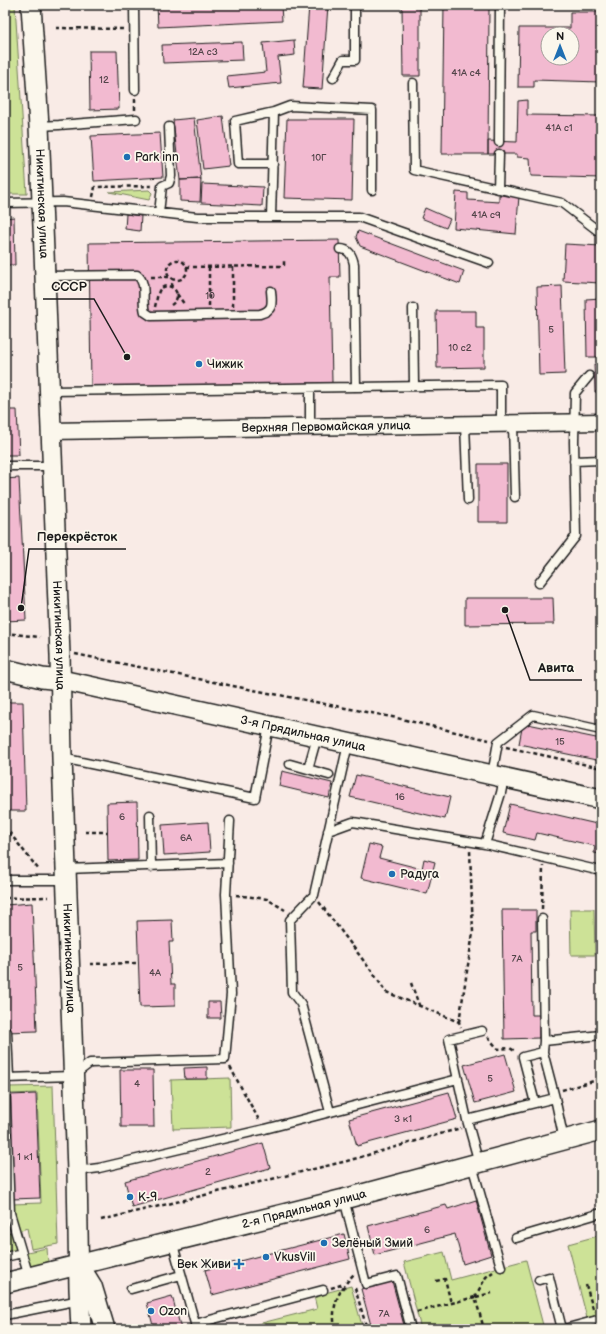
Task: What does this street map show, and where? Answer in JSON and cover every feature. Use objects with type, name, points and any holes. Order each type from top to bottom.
[{"type":"street","name":"Никитинская улица","points":[[31,5],[40,126],[43,203],[61,680],[62,758],[82,1329]]},
{"type":"street","name":"Верхняя Первомайская улица","points":[[51,431],[601,422]]},
{"type":"street","name":"3-я Прядильная улица","points":[[5,669],[601,799]]},
{"type":"street","name":"2-я Прядильная улица","points":[[5,1283],[344,1199],[601,1130]]},
{"type":"street","points":[[79,1265],[92,1286],[105,1329]]},
{"type":"lane","points":[[134,5],[135,90]]},
{"type":"lane","points":[[333,78],[343,60],[355,60],[355,5]]},
{"type":"lane","points":[[499,142],[500,5]]},
{"type":"lane","points":[[413,83],[414,170],[562,203],[601,233]]},
{"type":"lane","points":[[273,164],[238,164],[235,121],[274,112],[290,106],[372,110],[372,190]]},
{"type":"lane","points":[[271,217],[274,112]]},
{"type":"lane","points":[[40,126],[136,119]]},
{"type":"lane","points":[[159,213],[162,186],[169,183],[172,176],[169,127]]},
{"type":"lane","points":[[498,189],[499,154]]},
{"type":"lane","points":[[5,203],[63,202],[197,217],[359,217],[489,263]]},
{"type":"lane","points":[[340,249],[348,251],[353,258],[354,264],[356,387]]},
{"type":"lane","points":[[45,276],[130,274],[139,277],[144,287],[145,312],[154,316],[265,313],[272,306],[271,291]]},
{"type":"lane","points":[[413,308],[414,386]]},
{"type":"lane","points":[[539,583],[576,536],[574,461],[575,392],[589,376]]},
{"type":"lane","points":[[50,391],[501,385],[515,497]]},
{"type":"lane","points":[[310,388],[310,426]]},
{"type":"lane","points":[[465,424],[468,500]]},
{"type":"lane","points":[[574,461],[601,460]]},
{"type":"lane","points":[[5,466],[52,466]]},
{"type":"lane","points":[[485,844],[500,793],[498,776],[498,742],[533,715],[601,730]]},
{"type":"lane","points":[[62,758],[255,798],[269,726]]},
{"type":"lane","points":[[308,769],[317,737]]},
{"type":"lane","points":[[330,1112],[301,1004],[292,992],[290,920],[314,895],[348,744]]},
{"type":"lane","points":[[290,764],[329,775]]},
{"type":"lane","points":[[150,815],[151,867]]},
{"type":"lane","points":[[6,1078],[73,1076],[90,1063],[225,1059],[231,994],[226,894],[230,821]]},
{"type":"lane","points":[[328,832],[353,822],[485,844],[601,871]]},
{"type":"lane","points":[[5,880],[47,880],[66,875],[151,867],[228,863]]},
{"type":"lane","points":[[542,919],[543,1052],[555,1095],[564,1140]]},
{"type":"lane","points":[[482,1031],[449,1039],[476,1164],[501,1267]]},
{"type":"lane","points":[[7,1032],[6,1078],[10,1213],[29,1277]]},
{"type":"lane","points":[[544,1041],[601,1035]]},
{"type":"lane","points":[[535,1103],[522,1057],[543,1052]]},
{"type":"lane","points":[[77,1171],[99,1168],[265,1129],[458,1079]]},
{"type":"lane","points":[[468,1123],[535,1103],[555,1095]]},
{"type":"lane","points":[[344,1199],[366,1284],[396,1276],[411,1329]]},
{"type":"lane","points":[[516,1238],[601,1213]]},
{"type":"lane","points":[[172,1242],[195,1326],[323,1290]]},
{"type":"lane","points":[[5,1257],[22,1253]]},
{"type":"lane","points":[[131,1289],[181,1275]]},
{"type":"lane","points":[[539,1280],[549,1277],[563,1329],[599,1319]]},
{"type":"lane","points":[[5,1315],[80,1300]]},
{"type":"path","points":[[5,15],[10,15]]},
{"type":"path","points":[[56,28],[134,30]]},
{"type":"path","points":[[135,90],[136,119]]},
{"type":"path","points":[[92,206],[95,187],[162,186]]},
{"type":"path","points":[[170,277],[167,269],[168,264],[176,260],[180,260],[186,267],[281,266],[284,265],[284,261]]},
{"type":"path","points":[[233,266],[234,314]]},
{"type":"path","points":[[139,277],[182,278],[186,271],[186,267]]},
{"type":"path","points":[[209,267],[209,315]]},
{"type":"path","points":[[171,287],[174,279]]},
{"type":"path","points":[[166,286],[171,287],[177,294],[175,302],[154,316],[159,292],[166,286]]},
{"type":"path","points":[[5,634],[40,637]]},
{"type":"path","points":[[75,654],[225,685],[398,718],[498,742],[508,748],[601,768]]},
{"type":"path","points":[[5,827],[47,880]]},
{"type":"path","points":[[85,832],[107,832]]},
{"type":"path","points":[[464,1035],[459,1022],[473,933],[470,842]]},
{"type":"path","points":[[542,919],[543,858]]},
{"type":"path","points":[[226,894],[267,899],[294,916]]},
{"type":"path","points":[[314,895],[386,992],[459,1022]]},
{"type":"path","points":[[5,898],[48,897]]},
{"type":"path","points":[[90,964],[138,963]]},
{"type":"path","points":[[411,983],[419,1006]]},
{"type":"path","points":[[482,1031],[498,1049],[510,1048],[522,1057]]},
{"type":"path","points":[[225,1059],[265,1129]]},
{"type":"path","points":[[555,1095],[601,1079]]},
{"type":"path","points":[[101,1220],[347,1161],[468,1123]]},
{"type":"path","points":[[335,1329],[334,1313],[339,1293],[344,1284],[362,1265]]},
{"type":"path","points":[[484,1329],[475,1297],[486,1277],[501,1267]]},
{"type":"path","points":[[436,1281],[445,1279],[451,1303]]},
{"type":"path","points":[[366,1284],[355,1287],[366,1329]]},
{"type":"path","points":[[586,1285],[599,1319]]},
{"type":"path","points":[[421,1311],[492,1293]]},
{"type":"green space","points":[[5,5],[15,5],[27,194],[5,194]]},
{"type":"green space","points":[[149,190],[152,193],[149,200],[109,192]]},
{"type":"green space","points":[[570,909],[594,909],[595,955],[571,955]]},
{"type":"green space","points":[[230,1078],[231,1127],[173,1129],[171,1080]]},
{"type":"green space","points":[[53,1086],[58,1244],[31,1249],[27,1228],[19,1231],[12,1204],[41,1203],[37,1093],[9,1094],[8,1087]]},
{"type":"green space","points":[[11,1232],[17,1252],[5,1255],[5,1234]]},
{"type":"green space","points":[[601,1235],[601,1314],[587,1318],[568,1244]]},
{"type":"green space","points":[[47,1248],[48,1264],[27,1270],[22,1253]]},
{"type":"green space","points":[[444,1252],[451,1280],[526,1260],[544,1329],[421,1329],[404,1262]]},
{"type":"green space","points":[[351,1286],[363,1329],[238,1329],[317,1309],[314,1296]]},
{"type":"building","points":[[157,5],[281,5],[282,21],[158,27]]},
{"type":"building","points":[[309,5],[328,5],[322,89],[303,88]]},
{"type":"building","points":[[444,5],[489,5],[488,154],[442,154]]},
{"type":"building","points":[[402,6],[420,6],[420,76],[403,76]]},
{"type":"building","points":[[570,12],[601,12],[601,82],[534,80],[534,87],[518,87],[519,28],[540,28],[540,66],[580,66],[580,26],[570,26]]},
{"type":"building","points":[[294,40],[295,55],[278,57],[281,83],[229,88],[227,76],[266,72],[263,43]]},
{"type":"building","points":[[242,42],[243,60],[163,63],[162,45]]},
{"type":"building","points":[[89,51],[117,51],[119,109],[90,110]]},
{"type":"building","points":[[527,100],[527,115],[601,116],[601,178],[531,176],[530,158],[517,157],[517,154],[488,154],[488,141],[517,142],[518,101]]},
{"type":"building","points":[[223,116],[229,166],[203,169],[197,120]]},
{"type":"building","points":[[194,118],[201,179],[180,180],[173,120]]},
{"type":"building","points":[[287,119],[354,119],[352,200],[284,198]]},
{"type":"building","name":"Park inn","points":[[160,133],[163,177],[94,181],[91,136]]},
{"type":"building","points":[[201,179],[200,202],[180,201],[180,180]]},
{"type":"building","points":[[202,184],[263,187],[262,206],[201,203]]},
{"type":"building","points":[[456,192],[468,193],[468,200],[499,202],[499,195],[519,196],[516,234],[454,228]]},
{"type":"building","points":[[425,208],[450,219],[446,228],[421,218]]},
{"type":"building","points":[[126,214],[141,216],[140,231],[125,229]]},
{"type":"building","points":[[14,217],[15,265],[5,265],[5,218]]},
{"type":"building","points":[[358,231],[464,271],[460,284],[360,246],[356,237]]},
{"type":"building","points":[[339,240],[340,277],[330,277],[332,383],[91,386],[89,243]]},
{"type":"building","points":[[565,244],[601,246],[601,283],[563,281]]},
{"type":"building","points":[[562,286],[565,374],[539,375],[537,287]]},
{"type":"building","points":[[601,298],[601,357],[587,357],[586,299]]},
{"type":"building","points":[[436,311],[476,311],[476,328],[484,328],[484,367],[437,368]]},
{"type":"building","points":[[594,364],[601,364],[601,392],[595,392]]},
{"type":"building","points":[[5,410],[17,410],[19,455],[5,455]]},
{"type":"building","points":[[478,464],[507,464],[507,522],[478,522]]},
{"type":"building","points":[[598,473],[601,473],[601,576],[599,576]]},
{"type":"building","points":[[19,478],[26,620],[5,621],[5,479]]},
{"type":"building","points":[[465,598],[553,598],[554,624],[465,625]]},
{"type":"building","points":[[5,702],[23,702],[26,811],[5,811]]},
{"type":"building","points":[[523,723],[601,739],[601,761],[519,744]]},
{"type":"building","points":[[282,771],[332,783],[329,798],[279,786]]},
{"type":"building","points":[[356,775],[450,797],[445,819],[350,797]]},
{"type":"building","points":[[137,802],[138,860],[108,861],[107,803]]},
{"type":"building","points":[[510,804],[601,825],[601,854],[594,853],[595,846],[537,833],[535,840],[503,833]]},
{"type":"building","points":[[208,822],[210,852],[164,855],[162,825]]},
{"type":"building","points":[[369,844],[382,847],[379,858],[422,869],[424,859],[435,862],[427,894],[361,878]]},
{"type":"building","points":[[32,903],[37,1031],[5,1032],[5,905]]},
{"type":"building","points":[[502,910],[536,910],[536,931],[531,931],[532,1015],[539,1015],[539,1038],[504,1039]]},
{"type":"building","points":[[172,920],[173,942],[169,942],[171,984],[175,984],[175,1006],[140,1007],[137,921]]},
{"type":"building","points":[[208,1002],[220,1002],[221,1018],[208,1018]]},
{"type":"building","points":[[505,1054],[516,1092],[475,1103],[464,1065]]},
{"type":"building","points":[[207,1067],[207,1079],[185,1079],[184,1068]]},
{"type":"building","points":[[120,1070],[153,1070],[154,1127],[121,1127]]},
{"type":"building","points":[[449,1092],[457,1119],[357,1146],[349,1119]]},
{"type":"building","points":[[36,1094],[40,1198],[12,1199],[9,1095]]},
{"type":"building","points":[[263,1143],[270,1168],[132,1207],[125,1181]]},
{"type":"building","points":[[476,1200],[491,1255],[463,1264],[455,1234],[375,1255],[368,1226],[446,1205],[448,1209]]},
{"type":"building","points":[[344,1234],[350,1259],[212,1295],[205,1270]]},
{"type":"building","points":[[392,1281],[405,1329],[372,1329],[361,1289]]},
{"type":"building","points":[[172,1296],[181,1329],[154,1329],[147,1303]]},
{"type":"building","points":[[601,1321],[601,1329],[579,1329]]},
{"type":"place","name":"Park inn","points":[[127,157]]},
{"type":"place","name":"СССР","points":[[127,357]]},
{"type":"place","name":"Чижик","points":[[199,364]]},
{"type":"place","name":"Перекрёсток","points":[[21,608]]},
{"type":"place","name":"Авита","points":[[505,610]]},
{"type":"place","name":"Радуга","points":[[392,874]]},
{"type":"place","name":"К-9","points":[[130,1197]]},
{"type":"place","name":"Зелёный Змий","points":[[324,1243]]},
{"type":"place","name":"VkusVill","points":[[266,1257]]},
{"type":"place","name":"Век Живи","points":[[239,1264]]},
{"type":"place","name":"Ozon","points":[[151,1311]]}]
